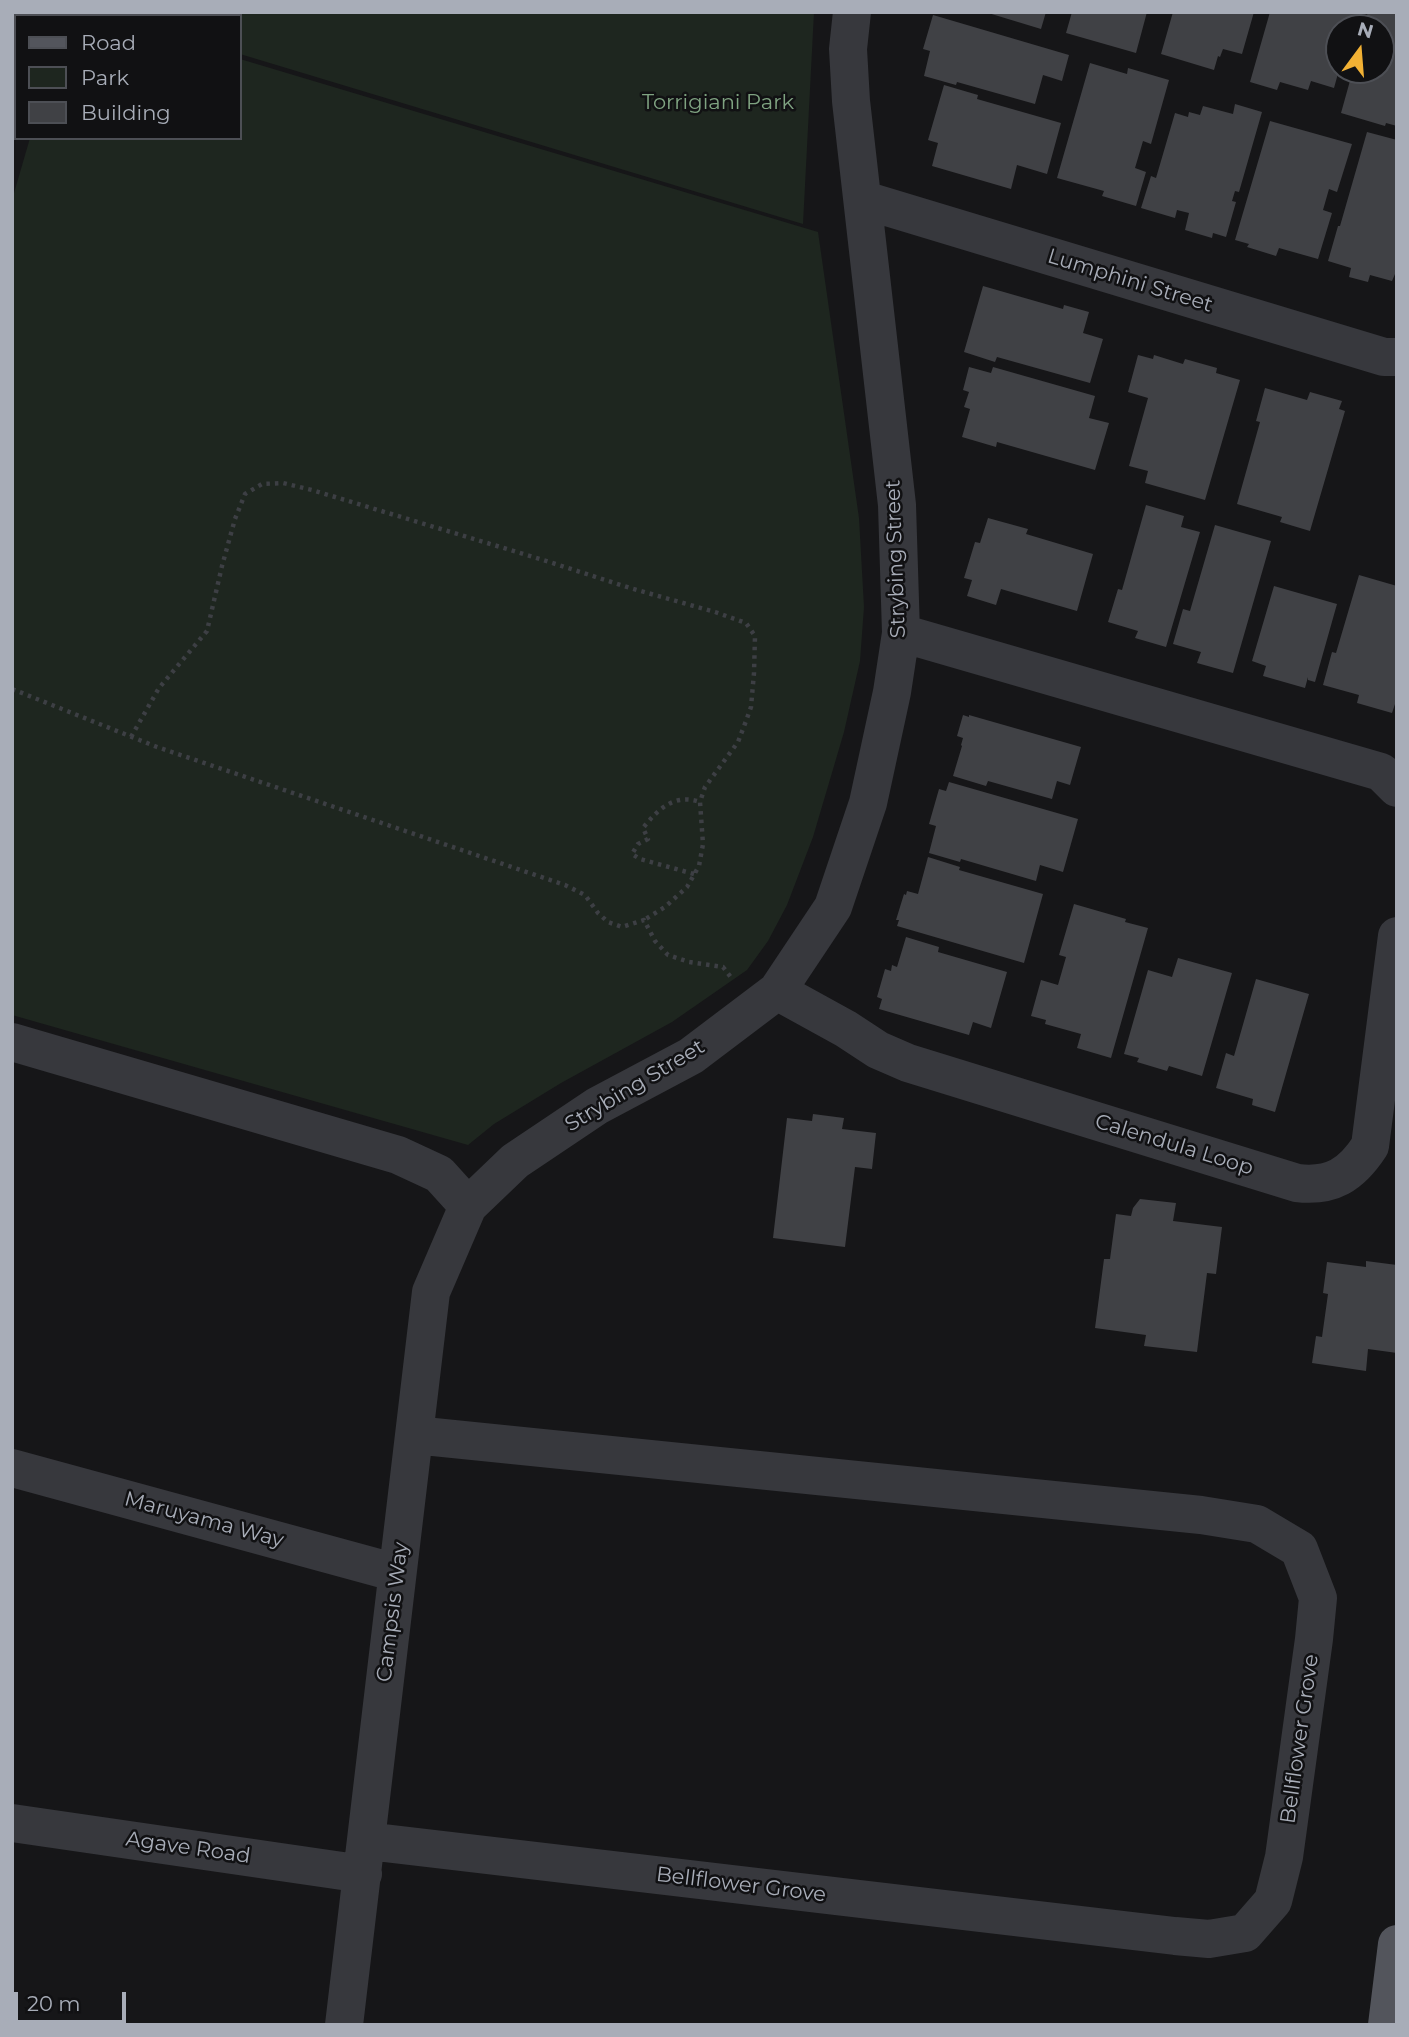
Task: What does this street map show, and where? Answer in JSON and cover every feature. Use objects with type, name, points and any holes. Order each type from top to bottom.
[{"type":"main road","points":[[1387,2025],[1397,1944]]},
{"type":"street","name":"Strybing Street","points":[[468,1206],[515,1161],[597,1106],[691,1056],[777,990],[832,907],[868,803],[892,692],[901,633],[897,505],[852,101],[848,49],[852,12]]},
{"type":"street","name":"Lumphini Street","points":[[864,200],[1384,357],[1397,357]]},
{"type":"street","points":[[901,633],[1381,772],[1397,788]]},
{"type":"street","name":"Calendula Loop","points":[[777,990],[878,1050],[908,1063],[1297,1183],[1315,1185],[1337,1178],[1359,1163],[1370,1146],[1397,936]]},
{"type":"street","points":[[12,1042],[398,1155],[439,1174],[468,1206]]},
{"type":"street","name":"Campsis Way","points":[[344,2025],[431,1292],[468,1206]]},
{"type":"street","name":"Bellflower Grove","points":[[365,1858],[1209,1939],[1245,1933],[1273,1900],[1284,1857],[1314,1639],[1318,1598],[1298,1549],[1257,1524],[1201,1515],[414,1435]]},
{"type":"street","name":"Maruyama Way","points":[[12,1468],[397,1573]]},
{"type":"street","name":"Agave Road","points":[[12,1823],[365,1858]]},
{"type":"path","points":[[12,689],[131,737],[565,885],[585,895],[608,922],[622,928],[665,907],[687,887],[699,866],[703,844],[701,802],[705,787],[738,743],[751,707],[755,636],[746,624],[715,612],[325,494],[283,483],[262,484],[244,494],[225,555],[207,631],[159,688],[131,737]]},
{"type":"path","points":[[694,874],[640,859],[632,853],[638,844],[648,839],[643,828],[654,814],[676,799],[691,798],[701,802]]},
{"type":"path","points":[[643,920],[655,942],[668,955],[689,962],[723,967],[738,987]]},
{"type":"green space","name":"Torrigiani Park","points":[[103,12],[814,12],[803,224],[242,55],[242,14]]},
{"type":"green space","points":[[242,60],[818,232],[859,518],[864,607],[860,661],[844,732],[813,837],[787,905],[768,941],[747,970],[672,1022],[561,1083],[494,1124],[468,1145],[12,1015],[12,200],[29,140],[242,140]]},
{"type":"building","points":[[985,12],[1046,12],[1041,29]]},
{"type":"building","points":[[1072,12],[1147,12],[1136,53],[1066,33]]},
{"type":"building","points":[[1173,12],[1254,12],[1242,54],[1223,49],[1214,70],[1161,54]]},
{"type":"building","points":[[1270,12],[1363,12],[1325,14],[1325,84],[1335,84],[1334,88],[1311,81],[1308,90],[1280,82],[1277,90],[1250,82]]},
{"type":"building","points":[[1390,12],[1397,14],[1397,126],[1386,123],[1385,126],[1341,113],[1349,84],[1395,84],[1395,14],[1367,14]]},
{"type":"building","points":[[933,15],[1069,55],[1062,81],[1043,75],[1035,104],[957,82],[956,85],[924,76],[930,51],[923,49]]},
{"type":"building","points":[[1090,63],[1127,74],[1128,68],[1169,80],[1151,144],[1143,141],[1135,168],[1146,172],[1136,206],[1102,196],[1104,191],[1057,178]]},
{"type":"building","points":[[944,85],[978,95],[977,99],[1061,123],[1047,174],[1017,165],[1011,189],[932,166],[938,143],[928,140]]},
{"type":"building","points":[[1235,104],[1262,112],[1239,192],[1235,191],[1232,201],[1236,202],[1226,237],[1213,233],[1212,238],[1185,230],[1189,213],[1177,210],[1175,218],[1141,208],[1151,176],[1156,178],[1175,113],[1188,117],[1189,112],[1200,115],[1203,106],[1233,114]]},
{"type":"building","points":[[1270,121],[1352,144],[1337,192],[1329,189],[1323,210],[1332,213],[1318,259],[1279,248],[1276,256],[1247,247],[1249,244],[1235,240]]},
{"type":"building","points":[[1367,132],[1397,140],[1397,274],[1392,281],[1370,275],[1368,282],[1349,277],[1351,268],[1328,261]]},
{"type":"building","points":[[983,286],[1063,309],[1064,305],[1089,312],[1083,333],[1103,339],[1090,383],[997,357],[995,362],[964,352]]},
{"type":"building","points":[[1138,355],[1153,359],[1154,355],[1183,364],[1185,359],[1217,368],[1216,373],[1240,380],[1205,500],[1145,483],[1148,471],[1129,466],[1148,398],[1128,392]]},
{"type":"building","points":[[969,367],[991,373],[993,367],[1095,396],[1089,418],[1109,423],[1095,470],[997,442],[996,447],[962,437],[970,409],[964,407],[969,392],[963,390]]},
{"type":"building","points":[[1265,388],[1307,400],[1310,392],[1342,401],[1339,409],[1345,411],[1310,531],[1280,522],[1282,517],[1237,504],[1260,422],[1256,421]]},
{"type":"building","points":[[1146,505],[1184,516],[1181,527],[1200,532],[1166,647],[1135,638],[1138,631],[1108,622],[1118,589],[1122,590]]},
{"type":"building","points":[[988,518],[1028,529],[1026,534],[1093,554],[1077,611],[1001,589],[996,605],[967,596],[972,580],[964,578],[975,542],[980,543]]},
{"type":"building","points":[[1215,525],[1271,541],[1233,673],[1197,663],[1201,652],[1173,644],[1183,609],[1190,611]]},
{"type":"building","points":[[1359,575],[1397,586],[1397,698],[1392,713],[1357,703],[1359,695],[1323,685],[1332,652],[1336,653]]},
{"type":"building","points":[[1274,586],[1337,604],[1315,682],[1308,680],[1308,677],[1305,688],[1263,676],[1266,666],[1252,661]]},
{"type":"building","points":[[963,715],[1081,747],[1070,785],[1057,781],[1052,799],[988,781],[986,786],[953,776],[962,746],[963,738],[957,736]]},
{"type":"building","points":[[949,782],[1078,819],[1063,872],[1040,865],[1036,881],[961,859],[960,862],[929,853],[936,826],[929,824],[939,789],[946,791]]},
{"type":"building","points":[[928,857],[960,867],[959,870],[1043,894],[1024,963],[897,926],[899,920],[896,920],[904,894],[906,895],[907,891],[918,894]]},
{"type":"building","points":[[1074,904],[1148,928],[1111,1058],[1077,1048],[1081,1034],[1045,1024],[1046,1020],[1031,1016],[1041,980],[1058,985],[1066,957],[1059,955]]},
{"type":"building","points":[[906,937],[939,947],[938,952],[1007,972],[991,1028],[973,1022],[969,1035],[879,1009],[882,999],[877,997],[885,969],[891,971],[892,965],[897,967]]},
{"type":"building","points":[[1178,958],[1232,973],[1202,1076],[1169,1066],[1167,1071],[1137,1062],[1139,1058],[1124,1054],[1148,970],[1172,977]]},
{"type":"building","points":[[1256,979],[1309,994],[1275,1112],[1252,1105],[1253,1099],[1216,1088],[1226,1053],[1234,1056]]},
{"type":"building","points":[[813,1114],[844,1118],[842,1129],[876,1133],[872,1169],[855,1167],[845,1247],[773,1238],[787,1118],[812,1121]]},
{"type":"building","points":[[1140,1199],[1176,1203],[1173,1221],[1222,1227],[1216,1274],[1207,1273],[1197,1352],[1144,1346],[1146,1335],[1095,1328],[1104,1259],[1110,1259],[1116,1214],[1131,1216]]},
{"type":"building","points":[[1366,1261],[1397,1265],[1397,1353],[1368,1349],[1366,1371],[1312,1363],[1316,1336],[1322,1337],[1328,1294],[1323,1293],[1327,1262],[1366,1267]]}]
